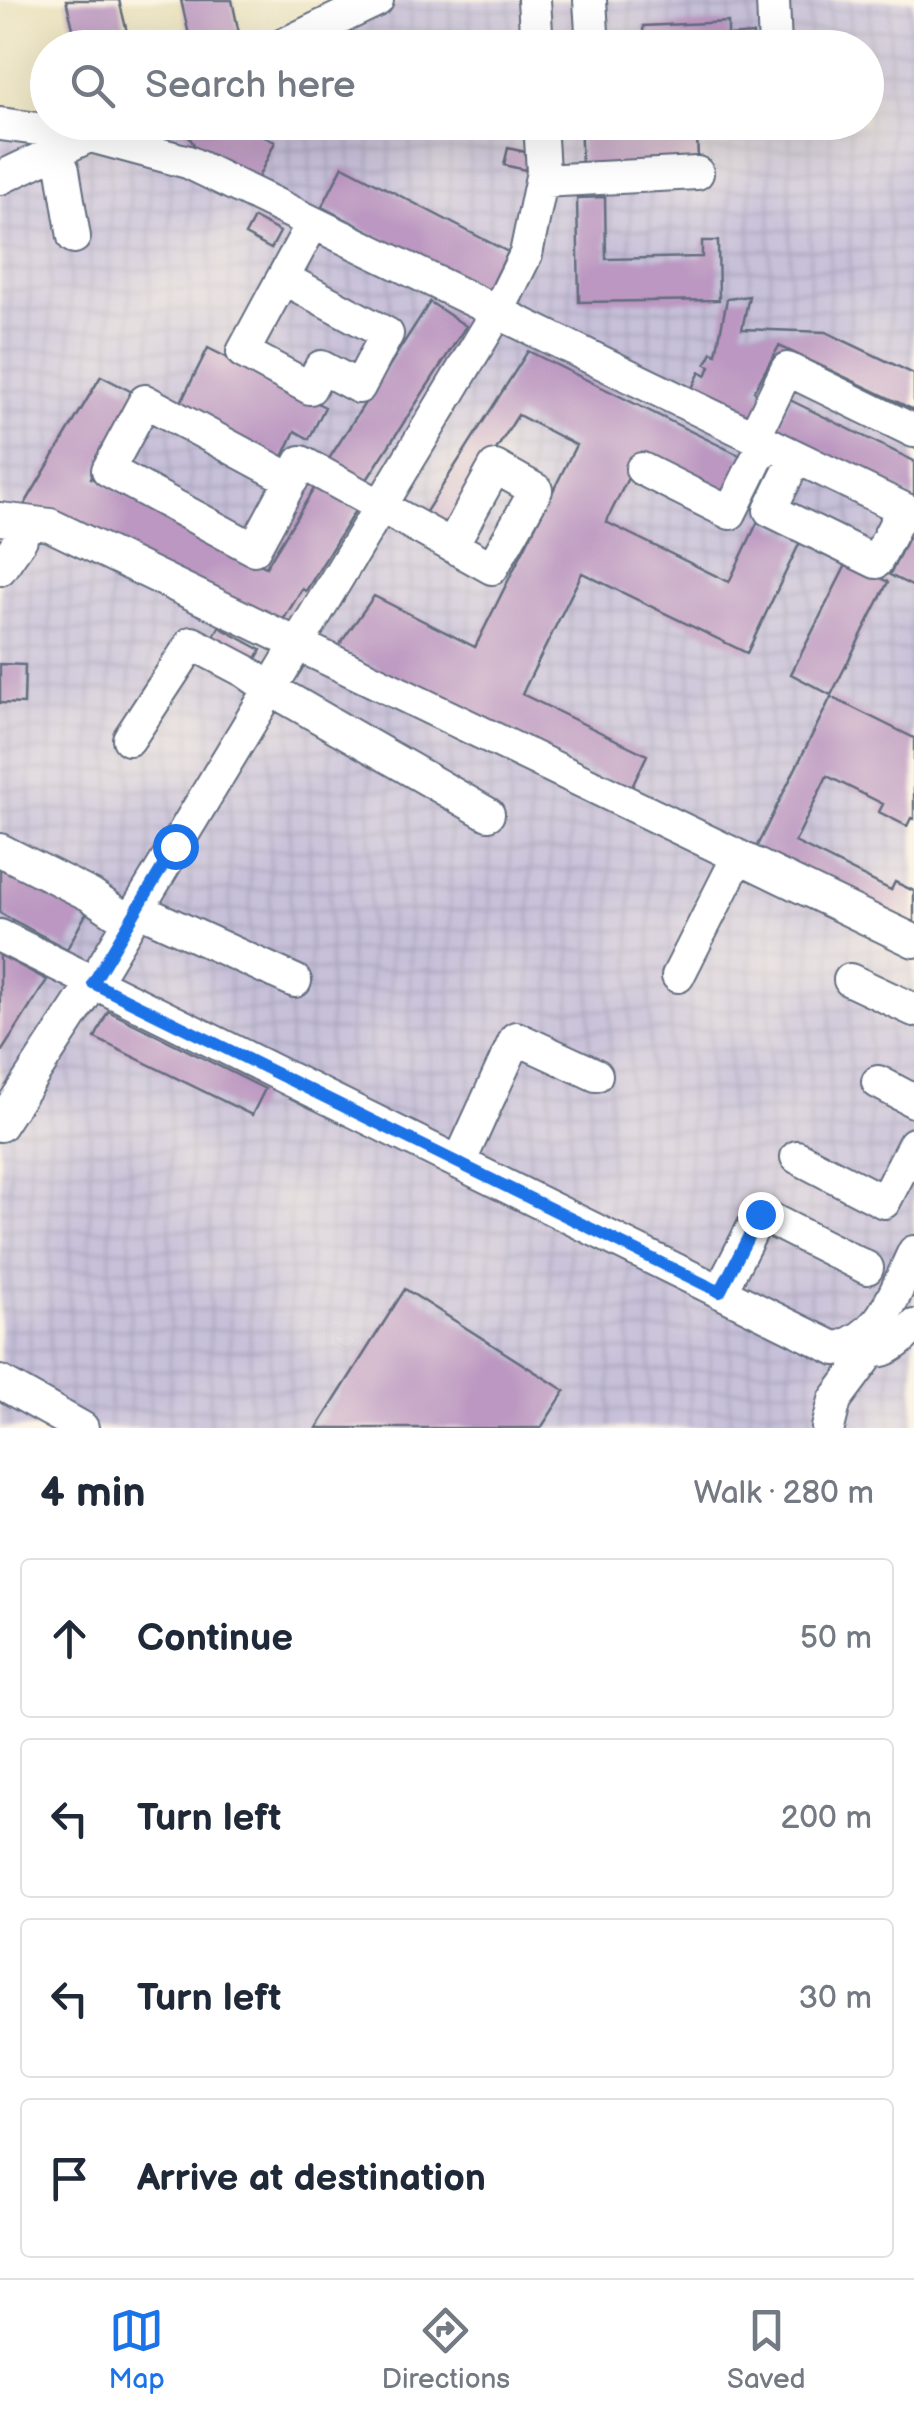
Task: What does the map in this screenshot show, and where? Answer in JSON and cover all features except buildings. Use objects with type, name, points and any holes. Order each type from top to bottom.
[{"type":"street","points":[[314,30],[377,0]]},
{"type":"street","points":[[534,0],[536,30]]},
{"type":"street","points":[[592,30],[590,0],[606,0]]},
{"type":"street","points":[[773,0],[775,30]]},
{"type":"street","points":[[0,124],[30,125]]},
{"type":"street","points":[[0,178],[81,140]]},
{"type":"street","points":[[132,140],[188,162],[908,511],[876,562],[770,510],[796,458]]},
{"type":"street","points":[[0,1126],[10,1091],[93,983],[497,313],[526,254],[541,180],[540,140]]},
{"type":"street","points":[[55,152],[64,170],[74,237]]},
{"type":"street","points":[[541,180],[697,173]]},
{"type":"street","points":[[283,278],[313,223]]},
{"type":"street","points":[[642,469],[730,513],[787,368],[914,432]]},
{"type":"street","points":[[292,480],[146,401],[108,470],[254,549],[292,480],[301,462],[452,545]]},
{"type":"street","points":[[12,520],[50,525],[914,941]]},
{"type":"street","points":[[0,569],[22,538],[12,520]]},
{"type":"street","points":[[129,739],[192,643],[488,814]]},
{"type":"street","points":[[0,850],[134,916],[295,981]]},
{"type":"street","points":[[678,976],[738,857]]},
{"type":"street","points":[[0,936],[836,1349],[890,1348],[914,1326]]},
{"type":"street","points":[[850,980],[914,1010]]},
{"type":"street","points":[[459,1163],[516,1038],[596,1075]]},
{"type":"street","points":[[878,1082],[914,1101]]},
{"type":"street","points":[[797,1157],[884,1202],[914,1144]]},
{"type":"street","points":[[720,1292],[760,1214],[867,1268]]},
{"type":"street","points":[[828,1428],[835,1400],[914,1252]]},
{"type":"street","points":[[0,1382],[82,1428]]},
{"type":"shaded area","points":[[402,0],[914,0],[914,1428],[0,1428],[0,137],[94,148],[110,140],[884,140],[884,30],[339,30]]},
{"type":"route","points":[[175,846],[93,983],[720,1292],[760,1214]]}]
